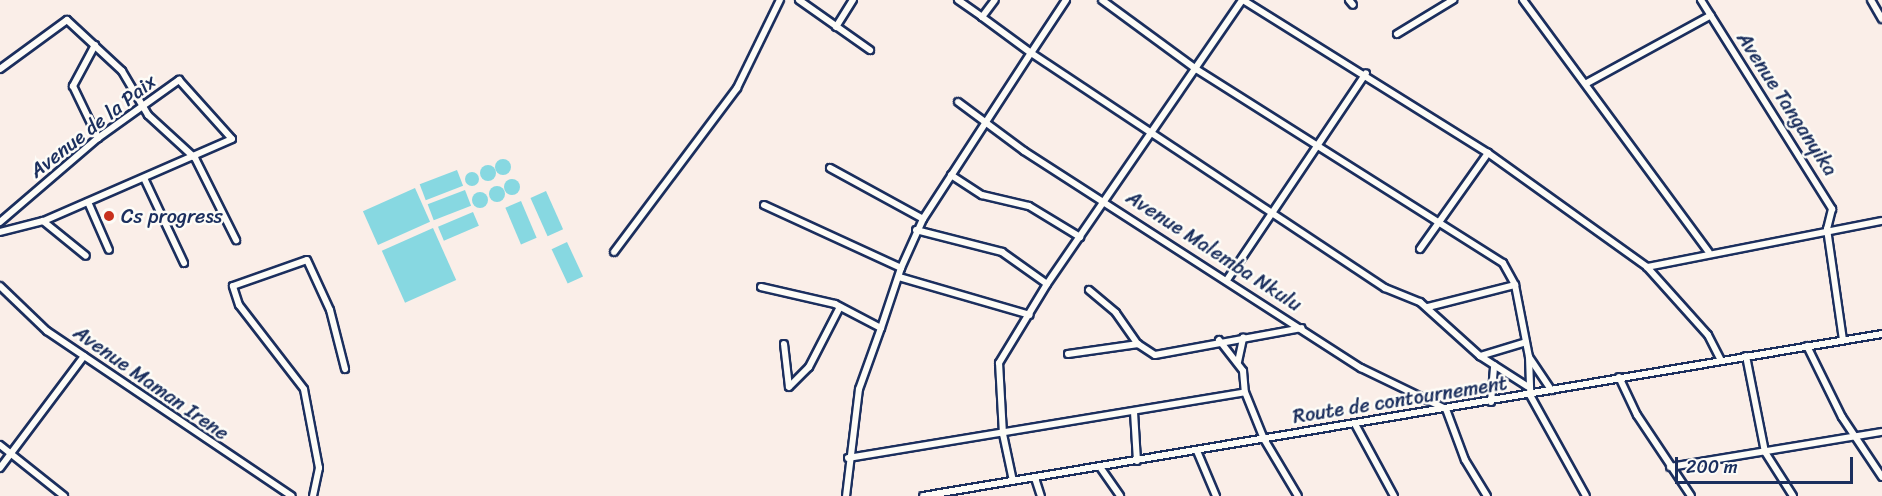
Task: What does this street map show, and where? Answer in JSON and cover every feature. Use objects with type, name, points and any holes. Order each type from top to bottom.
[{"type":"street","points":[[614,252],[737,88],[780,0]]},
{"type":"street","points":[[799,0],[870,50]]},
{"type":"street","points":[[836,27],[853,0]]},
{"type":"street","points":[[958,0],[1031,52],[1386,288],[1428,307],[1480,356],[1527,387]]},
{"type":"street","points":[[982,16],[995,0]]},
{"type":"street","points":[[846,496],[848,458],[863,371],[916,230],[1066,0]]},
{"type":"street","points":[[1102,0],[1196,69],[1440,221],[1503,263],[1515,285],[1529,357],[1527,387],[1586,496]]},
{"type":"street","points":[[1014,481],[1003,434],[998,368],[1047,284],[1107,201],[1242,0],[1366,74],[1488,153],[1647,267],[1708,335],[1721,360]]},
{"type":"street","points":[[1397,34],[1453,0]]},
{"type":"street","points":[[1522,0],[1587,83],[1709,252]]},
{"type":"street","name":"Avenue Tanganyika","points":[[1701,0],[1819,183],[1832,209],[1827,229],[1843,340]]},
{"type":"street","points":[[1871,0],[1882,19]]},
{"type":"street","points":[[1587,83],[1711,15]]},
{"type":"street","points":[[0,69],[62,19],[95,45],[122,71],[142,107],[195,158],[236,240]]},
{"type":"street","points":[[95,45],[73,86],[98,138]]},
{"type":"street","points":[[1227,280],[1366,74]]},
{"type":"street","name":"Avenue de la Paix","points":[[0,222],[98,138],[179,80],[211,110],[233,141],[195,158]]},
{"type":"street","name":"Avenue Malemba Nkulu","points":[[958,102],[985,122],[1387,383],[1446,409]]},
{"type":"street","points":[[1420,249],[1488,153]]},
{"type":"street","points":[[0,232],[43,221],[195,158]]},
{"type":"street","points":[[830,168],[922,219]]},
{"type":"street","points":[[951,175],[982,195],[1029,206],[1080,237]]},
{"type":"street","points":[[144,178],[184,263]]},
{"type":"street","points":[[88,202],[109,250]]},
{"type":"street","points":[[764,205],[901,268]]},
{"type":"street","points":[[43,221],[86,256]]},
{"type":"street","points":[[1647,267],[1709,252],[1827,229],[1882,221]]},
{"type":"street","points":[[916,230],[1002,252],[1047,284]]},
{"type":"street","points":[[313,496],[319,468],[304,389],[239,305],[233,286],[307,260],[330,310],[345,369]]},
{"type":"street","points":[[899,277],[1030,315]]},
{"type":"street","points":[[1428,307],[1515,285]]},
{"type":"street","name":"Avenue Maman Irene","points":[[0,286],[31,320],[292,496]]},
{"type":"street","points":[[761,288],[816,297],[881,328]]},
{"type":"street","points":[[1089,290],[1116,313],[1138,344],[1155,355],[1219,340],[1303,328]]},
{"type":"street","points":[[784,344],[789,387],[809,367],[839,309]]},
{"type":"street","name":"Route de contournement","points":[[923,496],[1491,402],[1619,377],[1882,334]]},
{"type":"street","points":[[1243,338],[1238,362],[1245,392],[1264,439],[1298,496]]},
{"type":"street","points":[[1219,340],[1238,362]]},
{"type":"street","points":[[1480,356],[1526,342]]},
{"type":"street","points":[[1068,354],[1138,344]]},
{"type":"street","points":[[1807,346],[1856,436],[1882,477]]},
{"type":"street","points":[[0,468],[31,430],[84,356]]},
{"type":"street","points":[[1746,356],[1765,452],[1793,496]]},
{"type":"street","points":[[1529,357],[1551,390]]},
{"type":"street","points":[[1491,402],[1494,365]]},
{"type":"street","points":[[1619,377],[1671,467],[1691,496]]},
{"type":"street","points":[[848,458],[1245,392]]},
{"type":"street","points":[[1446,409],[1465,460],[1487,496]]},
{"type":"street","points":[[1134,412],[1137,461]]},
{"type":"street","points":[[1355,424],[1394,496]]},
{"type":"street","points":[[1671,467],[1882,432]]},
{"type":"street","points":[[0,446],[64,496]]},
{"type":"street","points":[[1197,451],[1216,496]]},
{"type":"street","points":[[1100,467],[1120,496]]},
{"type":"street","points":[[1035,478],[1041,496]]},
{"type":"water","points":[[503,159],[509,161],[511,167],[509,173],[503,175],[497,173],[495,167],[497,161]]},
{"type":"water","points":[[485,165],[491,165],[496,173],[494,179],[485,181],[480,176],[480,170]]},
{"type":"water","points":[[457,170],[463,186],[426,200],[420,184]]},
{"type":"water","points":[[469,172],[475,172],[479,179],[475,186],[469,186],[465,182],[465,176]]},
{"type":"water","points":[[512,179],[518,181],[520,187],[518,193],[512,195],[506,193],[504,187],[506,181]]},
{"type":"water","points":[[497,186],[503,188],[505,194],[503,200],[497,202],[491,200],[489,194],[491,188]]},
{"type":"water","points":[[415,188],[430,222],[378,245],[363,211]]},
{"type":"water","points":[[465,190],[471,206],[434,220],[428,204]]},
{"type":"water","points":[[546,191],[563,229],[548,236],[530,198]]},
{"type":"water","points":[[477,192],[483,192],[488,200],[486,206],[477,208],[472,203],[472,197]]},
{"type":"water","points":[[521,201],[537,238],[521,244],[505,208]]},
{"type":"water","points":[[473,212],[479,226],[444,241],[438,227]]},
{"type":"water","points":[[433,228],[456,280],[405,303],[382,251]]},
{"type":"water","points":[[567,242],[583,276],[568,284],[552,249]]},
{"type":"place","name":"Cs progress","points":[[109,216]]}]
